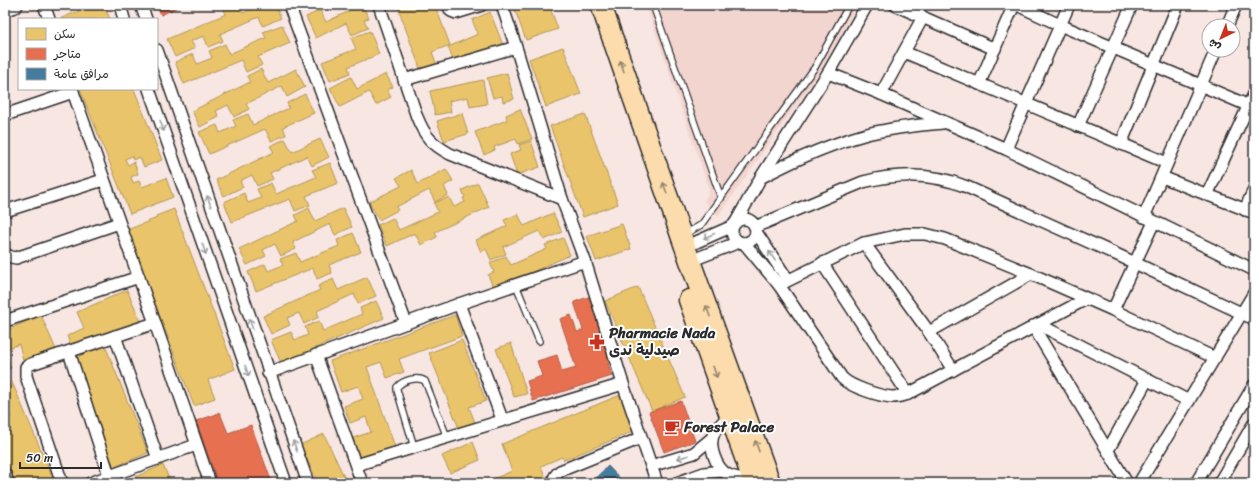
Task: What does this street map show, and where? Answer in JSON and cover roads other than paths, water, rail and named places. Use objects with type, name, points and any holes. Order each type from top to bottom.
[{"type":"highway","points":[[587,5],[730,415],[759,482]]},
{"type":"highway","points":[[601,5],[686,248],[759,482]]},
{"type":"street","points":[[5,8],[15,5]]},
{"type":"street","points":[[44,5],[49,18]]},
{"type":"street","points":[[120,5],[124,18]]},
{"type":"street","points":[[141,5],[146,18]]},
{"type":"street","points":[[289,5],[406,323]]},
{"type":"street","points":[[379,5],[422,129],[428,138],[438,147],[450,154],[562,198]]},
{"type":"street","points":[[448,5],[451,11],[456,13],[482,5]]},
{"type":"street","points":[[502,5],[562,198],[657,483]]},
{"type":"street","points":[[784,283],[733,235],[735,224],[761,177],[828,72],[867,5]]},
{"type":"street","points":[[895,5],[995,49]]},
{"type":"street","points":[[980,84],[1014,5]]},
{"type":"street","points":[[1017,5],[1060,25],[1252,107]]},
{"type":"street","points":[[1006,149],[1069,5]]},
{"type":"street","points":[[1078,126],[1132,5]]},
{"type":"street","points":[[1121,144],[1178,5]]},
{"type":"street","points":[[1230,18],[1236,5]]},
{"type":"street","points":[[881,94],[923,17]]},
{"type":"street","points":[[404,80],[516,47]]},
{"type":"street","points":[[904,52],[1167,163]]},
{"type":"street","points":[[158,53],[268,372],[308,483]]},
{"type":"street","points":[[1144,217],[1213,58]]},
{"type":"street","points":[[828,72],[1006,149],[1254,270]]},
{"type":"street","points":[[5,115],[72,90],[139,277],[210,483]]},
{"type":"street","points":[[149,90],[286,483]]},
{"type":"street","points":[[1207,195],[1252,107],[1254,94]]},
{"type":"street","points":[[761,177],[795,160],[831,145],[906,127],[944,123]]},
{"type":"street","points":[[686,248],[741,243],[752,240],[756,229],[850,186],[863,182],[895,176],[928,177],[954,182],[967,187],[1254,319]]},
{"type":"street","points":[[1162,177],[1250,211],[1254,189]]},
{"type":"street","points":[[5,211],[103,180]]},
{"type":"street","points":[[686,248],[745,219],[749,220],[756,229],[784,283],[837,372],[846,382],[890,397],[908,394],[1086,298]]},
{"type":"street","points":[[1113,310],[1154,222]]},
{"type":"street","points":[[5,254],[16,258],[119,223]]},
{"type":"street","points":[[784,283],[864,242],[906,234],[925,234],[945,239],[1031,274],[1113,310],[1215,358]]},
{"type":"street","points":[[864,242],[929,332],[953,370]]},
{"type":"street","points":[[268,372],[584,261]]},
{"type":"street","points":[[822,263],[908,394]]},
{"type":"street","points":[[929,332],[1031,274]]},
{"type":"street","points":[[5,321],[139,277]]},
{"type":"street","points":[[1139,483],[1254,293]]},
{"type":"street","points":[[459,304],[502,420]]},
{"type":"street","points":[[62,483],[26,376],[26,370],[31,364],[155,323]]},
{"type":"street","points":[[1036,325],[1189,401]]},
{"type":"street","points":[[1036,325],[1127,483]]},
{"type":"street","points":[[116,336],[158,459]]},
{"type":"street","points":[[69,352],[109,476]]},
{"type":"street","points":[[316,355],[362,483]]},
{"type":"street","points":[[1108,450],[1147,380]]},
{"type":"street","points":[[356,465],[447,436],[623,384]]},
{"type":"street","points":[[1196,483],[1254,385]]},
{"type":"street","points":[[651,466],[694,453],[711,439],[717,427],[730,415]]},
{"type":"street","points":[[1219,483],[1253,426]]},
{"type":"street","points":[[554,483],[556,474],[560,471],[641,438]]},
{"type":"street","points":[[711,439],[712,449],[717,465],[722,471],[736,478],[759,482]]},
{"type":"street","points":[[90,483],[196,444]]},
{"type":"street","points":[[676,483],[704,473],[722,471]]},
{"type":"street","points":[[5,474],[8,483]]},
{"type":"lane","points":[[653,5],[721,198]]},
{"type":"lane","points":[[686,248],[815,67],[849,5]]},
{"type":"lane","points":[[516,285],[539,341]]},
{"type":"lane","points":[[414,447],[396,390],[397,386],[402,383],[418,378],[425,381],[447,436]]},
{"type":"place","name":"Pharmacie Nada صيدلية ندى","points":[[597,342]]},
{"type":"place","name":"Forest Palace","points":[[672,427]]}]
